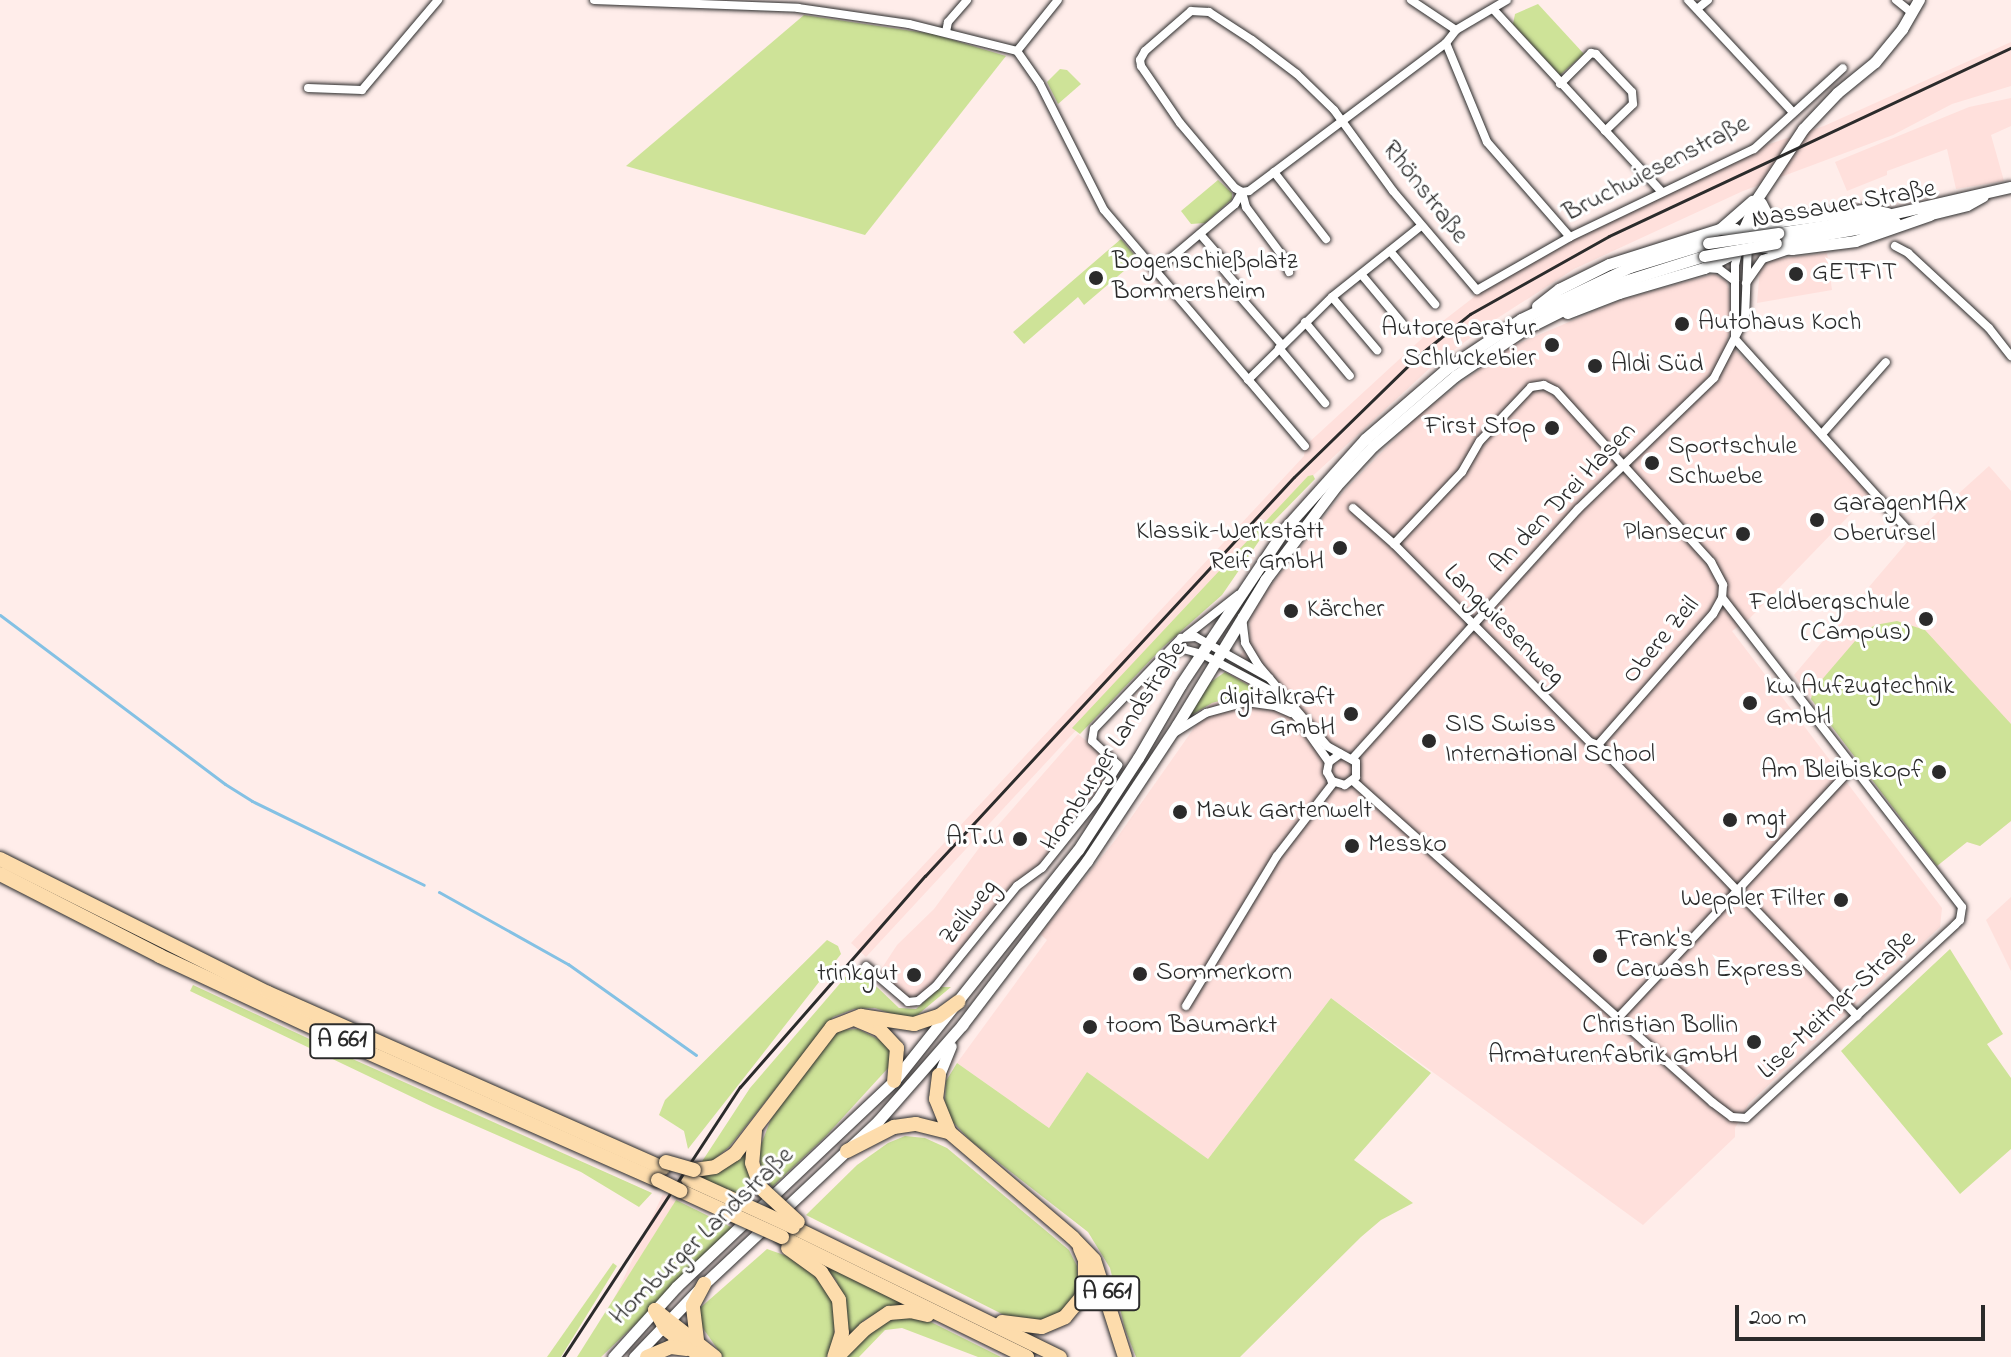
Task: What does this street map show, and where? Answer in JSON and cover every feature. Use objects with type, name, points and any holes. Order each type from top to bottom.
[{"type":"highway","name":"A 661","points":[[0,859],[268,993],[662,1170]]},
{"type":"highway","name":"A 661","points":[[0,874],[160,956],[313,1028],[688,1180],[737,1209],[788,1232],[1027,1357]]},
{"type":"highway","points":[[662,1170],[688,1180],[729,1160],[822,1036],[849,1019],[871,1016],[914,1024],[939,1016],[958,1002]]},
{"type":"highway","points":[[849,1019],[871,1024],[893,1042],[899,1055],[894,1081]]},
{"type":"highway","points":[[939,1075],[936,1099],[949,1132]]},
{"type":"highway","points":[[847,1151],[894,1127],[916,1124],[949,1132],[1073,1238],[1085,1260],[1085,1285],[1074,1308],[1065,1317],[1042,1327],[1029,1328],[974,1315]]},
{"type":"highway","points":[[756,1128],[752,1163],[761,1188],[775,1205],[788,1232]]},
{"type":"highway","name":"A 661","points":[[737,1209],[756,1225],[828,1244],[1060,1357]]},
{"type":"highway","name":"A 661","points":[[788,1232],[834,1290],[843,1322],[836,1357]]},
{"type":"highway","name":"A 661","points":[[1073,1238],[1088,1250],[1101,1272],[1125,1357]]},
{"type":"highway","points":[[697,1349],[693,1306],[704,1284]]},
{"type":"highway","points":[[655,1310],[697,1349],[715,1357]]},
{"type":"highway","points":[[836,1357],[865,1329],[889,1313],[910,1311],[959,1324]]},
{"type":"highway","points":[[647,1357],[671,1347],[697,1349]]},
{"type":"main road","points":[[1523,324],[1559,289],[1609,264],[1720,229],[1745,209],[1768,182],[1814,115],[1886,49],[1910,7],[1919,0]]},
{"type":"main road","points":[[1704,262],[1739,250],[1768,182]]},
{"type":"main road","points":[[1748,234],[1768,182]]},
{"type":"main road","name":"Nassauer Straße","points":[[1708,243],[1893,214],[1964,195],[2011,187]]},
{"type":"main road","name":"Nassauer Straße","points":[[1704,262],[1778,232],[1930,215],[1967,205],[1990,192]]},
{"type":"main road","points":[[1720,229],[1748,234],[1778,232],[1761,203]]},
{"type":"main road","points":[[1748,234],[1771,250],[1792,249],[1855,241],[1930,215]]},
{"type":"main road","name":"Homburger Landstraße","points":[[613,1357],[655,1310],[894,1081],[1078,850],[1239,595],[1286,527],[1365,439],[1446,369],[1523,324],[1630,267],[1708,243]]},
{"type":"main road","name":"Homburger Landstraße","points":[[634,1357],[704,1284],[847,1151],[907,1090],[962,1025],[1087,861],[1170,735],[1242,615],[1304,527],[1373,446],[1455,376],[1523,324],[1615,284],[1704,262]]},
{"type":"main road","points":[[939,1075],[962,1025]]},
{"type":"street","points":[[308,88],[362,90],[438,0]]},
{"type":"street","points":[[594,0],[782,7],[946,32],[1017,51],[1040,84],[1104,210],[1305,446]]},
{"type":"street","points":[[946,32],[948,22],[967,0]]},
{"type":"street","points":[[1017,51],[1058,0]]},
{"type":"street","points":[[1411,0],[1456,30]]},
{"type":"street","points":[[1242,192],[1249,191],[1446,43],[1456,30],[1507,0]]},
{"type":"street","points":[[1688,0],[1792,111]]},
{"type":"street","points":[[1697,9],[1708,0]]},
{"type":"street","points":[[1896,0],[1910,7]]},
{"type":"street","points":[[1493,9],[1662,192]]},
{"type":"street","name":"Rhönstraße","points":[[1242,192],[1235,188],[1180,123],[1141,66],[1140,60],[1145,51],[1191,11],[1209,12],[1297,74],[1342,119],[1421,226],[1477,290]]},
{"type":"street","points":[[1446,43],[1487,142],[1570,237]]},
{"type":"street","points":[[1560,84],[1591,53],[1596,54],[1632,92],[1633,104],[1605,131]]},
{"type":"street","name":"Bruchwiesenstraße","points":[[1477,290],[1570,237],[1754,149],[1792,111],[1843,68]]},
{"type":"street","points":[[1274,172],[1326,239]]},
{"type":"street","points":[[1157,270],[1238,202],[1242,192]]},
{"type":"street","points":[[1242,192],[1246,207],[1284,258],[1289,272]]},
{"type":"street","points":[[1248,380],[1332,297],[1421,226]]},
{"type":"street","points":[[1200,234],[1226,264],[1224,270],[1235,283],[1236,292],[1325,403]]},
{"type":"street","name":"An den Drei Hasen","points":[[1353,758],[1472,623],[1622,463],[1714,378],[1745,318],[1748,234]]},
{"type":"street","points":[[1895,246],[1908,253],[1989,328],[2010,354]]},
{"type":"street","points":[[1745,284],[1763,259],[1792,249]]},
{"type":"street","name":"An den Drei Hasen","points":[[1735,339],[1735,281],[1739,250]]},
{"type":"street","points":[[1390,251],[1435,304]]},
{"type":"street","points":[[1704,262],[1724,271],[1735,281]]},
{"type":"street","points":[[1361,274],[1402,323]]},
{"type":"street","points":[[1332,297],[1377,350]]},
{"type":"street","points":[[1305,322],[1350,376]]},
{"type":"street","points":[[1735,339],[1910,533]]},
{"type":"street","points":[[1822,434],[1886,362]]},
{"type":"street","points":[[1353,781],[1618,1018],[1853,767],[1722,598],[1723,585],[1711,562],[1556,391],[1537,385],[1480,441],[1462,472],[1394,544]]},
{"type":"street","name":"Langwiesenweg","points":[[1353,508],[1394,544],[1590,742],[1598,745],[1857,1016]]},
{"type":"street","name":"Zeilweg","points":[[866,966],[908,1002],[918,1001],[936,986],[1017,886],[1042,868],[1097,799],[1118,765],[1091,735],[1186,636],[1239,595]]},
{"type":"street","name":"Obere Zeil","points":[[1598,745],[1713,614],[1722,598]]},
{"type":"street","points":[[1242,615],[1245,643],[1269,678],[1295,704],[1321,739],[1340,754],[1353,758],[1358,772],[1353,781],[1345,785],[1334,782],[1327,772],[1329,762],[1340,754]]},
{"type":"street","points":[[1186,636],[1270,690],[1297,717],[1329,762]]},
{"type":"street","points":[[1166,656],[1183,649],[1206,648]]},
{"type":"street","points":[[1218,655],[1269,678]]},
{"type":"street","points":[[1170,735],[1206,713],[1246,702],[1275,706],[1297,717]]},
{"type":"street","name":"Lise-Meitner-Straße","points":[[1618,1018],[1726,1114],[1742,1118],[1751,1115],[1960,920],[1962,907],[1853,767]]},
{"type":"street","points":[[1186,1006],[1188,997],[1277,856],[1334,782]]},
{"type":"shaded area","points":[[2011,42],[2011,86],[1952,104],[1893,135],[1743,191],[1574,269],[1490,323],[1430,368],[1304,484],[866,957],[851,943],[1304,456],[1305,446],[1430,331],[1474,297],[1477,290],[1570,237],[1754,149],[1824,126]]},
{"type":"shaded area","points":[[2011,98],[2011,126],[1991,135],[2004,181],[1956,189],[1947,149],[1887,171],[1887,175],[1847,191],[1835,162],[1969,107]]},
{"type":"shaded area","points":[[1827,253],[1832,290],[1757,303],[1760,269],[1768,260]]},
{"type":"shaded area","points":[[1714,274],[1726,281],[1729,289],[1731,326],[1727,341],[1870,494],[1750,618],[1732,631],[1942,908],[1940,927],[1749,1103],[1735,1128],[1735,1137],[1643,1225],[1331,998],[1208,1159],[1087,1072],[1049,1128],[957,1063],[1047,940],[1040,934],[1116,839],[1194,728],[1250,640],[1250,616],[1260,599],[1345,490],[1418,415],[1508,348],[1620,300]]},
{"type":"shaded area","name":"Feldbergschule (Campus)","points":[[1989,466],[2011,491],[2011,821],[1980,846],[1967,842],[1937,866],[1794,675],[1914,534]]},
{"type":"shaded area","points":[[1078,734],[1112,762],[1112,770],[1041,863],[1017,881],[926,991],[914,1000],[908,1000],[878,974],[897,945],[934,909],[985,840]]},
{"type":"shaded area","points":[[2011,897],[2011,971],[1986,920]]},
{"type":"shaded area","points":[[663,1194],[676,1200],[602,1357],[587,1357]]},
{"type":"green space","points":[[1538,4],[1584,54],[1560,75],[1513,24],[1515,14]]},
{"type":"green space","points":[[804,15],[933,34],[1006,56],[865,235],[626,166]]},
{"type":"green space","points":[[1060,69],[1067,70],[1081,84],[1058,104],[1047,82]]},
{"type":"green space","points":[[1218,180],[1232,193],[1232,199],[1205,223],[1191,224],[1181,211]]},
{"type":"green space","name":"Bogenschießplatz Bommersheim","points":[[1121,239],[1138,259],[1084,305],[1078,297],[1024,344],[1013,332]]},
{"type":"green space","points":[[1313,475],[1315,479],[1270,525],[1222,595],[1162,648],[1080,734],[1072,728],[1308,476]]},
{"type":"green space","name":"Am Bleibiskopf","points":[[1897,621],[1925,630],[2011,724],[2011,821],[1980,846],[1967,842],[1937,866],[1811,699],[1813,690],[1861,634],[1875,625]]},
{"type":"green space","points":[[1225,672],[1273,699],[1236,696],[1212,703],[1190,716],[1208,684]]},
{"type":"green space","points":[[827,940],[838,946],[841,954],[688,1149],[684,1131],[659,1115],[665,1100]]},
{"type":"green space","points":[[1950,949],[2003,1034],[1987,1044],[2011,1078],[2011,1149],[1960,1194],[1841,1051]]},
{"type":"green space","points":[[855,966],[899,1008],[916,1009],[941,987],[951,987],[915,1017],[904,1018],[875,1008],[854,1009],[833,1017],[729,1147],[711,1162],[701,1163],[750,1088]]},
{"type":"green space","points":[[193,985],[652,1193],[639,1207],[581,1172],[433,1107],[190,991]]},
{"type":"green space","points":[[1331,998],[1431,1073],[1354,1160],[1413,1203],[1381,1220],[1361,1237],[1240,1357],[1136,1357],[1125,1329],[1110,1268],[1088,1232],[971,1141],[952,1121],[945,1102],[946,1081],[957,1063],[1049,1128],[1087,1072],[1208,1159]]},
{"type":"green space","points":[[858,1029],[884,1042],[891,1052],[889,1067],[825,1137],[772,1187],[761,1171],[759,1150],[771,1119],[824,1043],[841,1030]]},
{"type":"green space","points":[[905,1136],[925,1138],[947,1148],[1069,1250],[1077,1266],[1078,1282],[1072,1301],[1060,1314],[1043,1321],[1024,1322],[1002,1314],[806,1215],[857,1165],[888,1143]]},
{"type":"green space","points":[[748,1141],[751,1182],[757,1191],[748,1199],[696,1176]]},
{"type":"green space","points":[[676,1200],[735,1229],[601,1357],[577,1357]]},
{"type":"green space","points":[[767,1249],[787,1256],[819,1278],[834,1297],[834,1344],[826,1357],[723,1357],[700,1324],[700,1308]]},
{"type":"green space","points":[[613,1263],[617,1266],[561,1357],[547,1357]]},
{"type":"green space","points":[[823,1264],[908,1304],[864,1320],[842,1347],[846,1304],[836,1280]]},
{"type":"green space","points":[[906,1315],[925,1319],[1001,1357],[978,1357],[902,1328],[885,1330],[859,1357],[846,1357],[878,1323]]},
{"type":"waterway","points":[[0,615],[225,784],[252,801],[424,885]]},
{"type":"waterway","points":[[439,892],[568,964],[696,1055]]},
{"type":"railway","points":[[563,1357],[740,1087],[925,876],[1294,477],[1418,356],[1470,314],[1609,236],[2011,48]]},
{"type":"place","name":"GETFIT","points":[[1796,274]]},
{"type":"place","name":"Bogenschießplatz Bommersheim","points":[[1096,278]]},
{"type":"place","name":"Autohaus Koch","points":[[1682,324]]},
{"type":"place","name":"Autoreparatur Schluckebier","points":[[1552,345]]},
{"type":"place","name":"Aldi Süd","points":[[1595,366]]},
{"type":"place","name":"First Stop","points":[[1552,428]]},
{"type":"place","name":"Sportschule Schwebe","points":[[1652,463]]},
{"type":"place","name":"GaragenMAX Oberursel","points":[[1817,520]]},
{"type":"place","name":"Plansecur","points":[[1743,534]]},
{"type":"place","name":"Klassik-Werkstatt Reif GmbH","points":[[1340,548]]},
{"type":"place","name":"Kärcher","points":[[1291,611]]},
{"type":"place","name":"Feldbergschule (Campus)","points":[[1926,619]]},
{"type":"place","name":"kw Aufzugtechnik GmbH","points":[[1750,703]]},
{"type":"place","name":"digitalkraft GmbH","points":[[1351,714]]},
{"type":"place","name":"SIS Swiss International School","points":[[1429,741]]},
{"type":"place","name":"Am Bleibiskopf","points":[[1939,772]]},
{"type":"place","name":"Mauk Gartenwelt","points":[[1180,812]]},
{"type":"place","name":"mgt","points":[[1730,820]]},
{"type":"place","name":"A.T.U","points":[[1020,839]]},
{"type":"place","name":"Messko","points":[[1352,846]]},
{"type":"place","name":"Weppler Filter","points":[[1841,900]]},
{"type":"place","name":"Frank's Carwash Express","points":[[1600,956]]},
{"type":"place","name":"Sommerkorn","points":[[1140,974]]},
{"type":"place","name":"trinkgut","points":[[914,975]]},
{"type":"place","name":"toom Baumarkt","points":[[1090,1027]]},
{"type":"place","name":"Christian Bollin Armaturenfabrik GmbH","points":[[1754,1042]]}]
